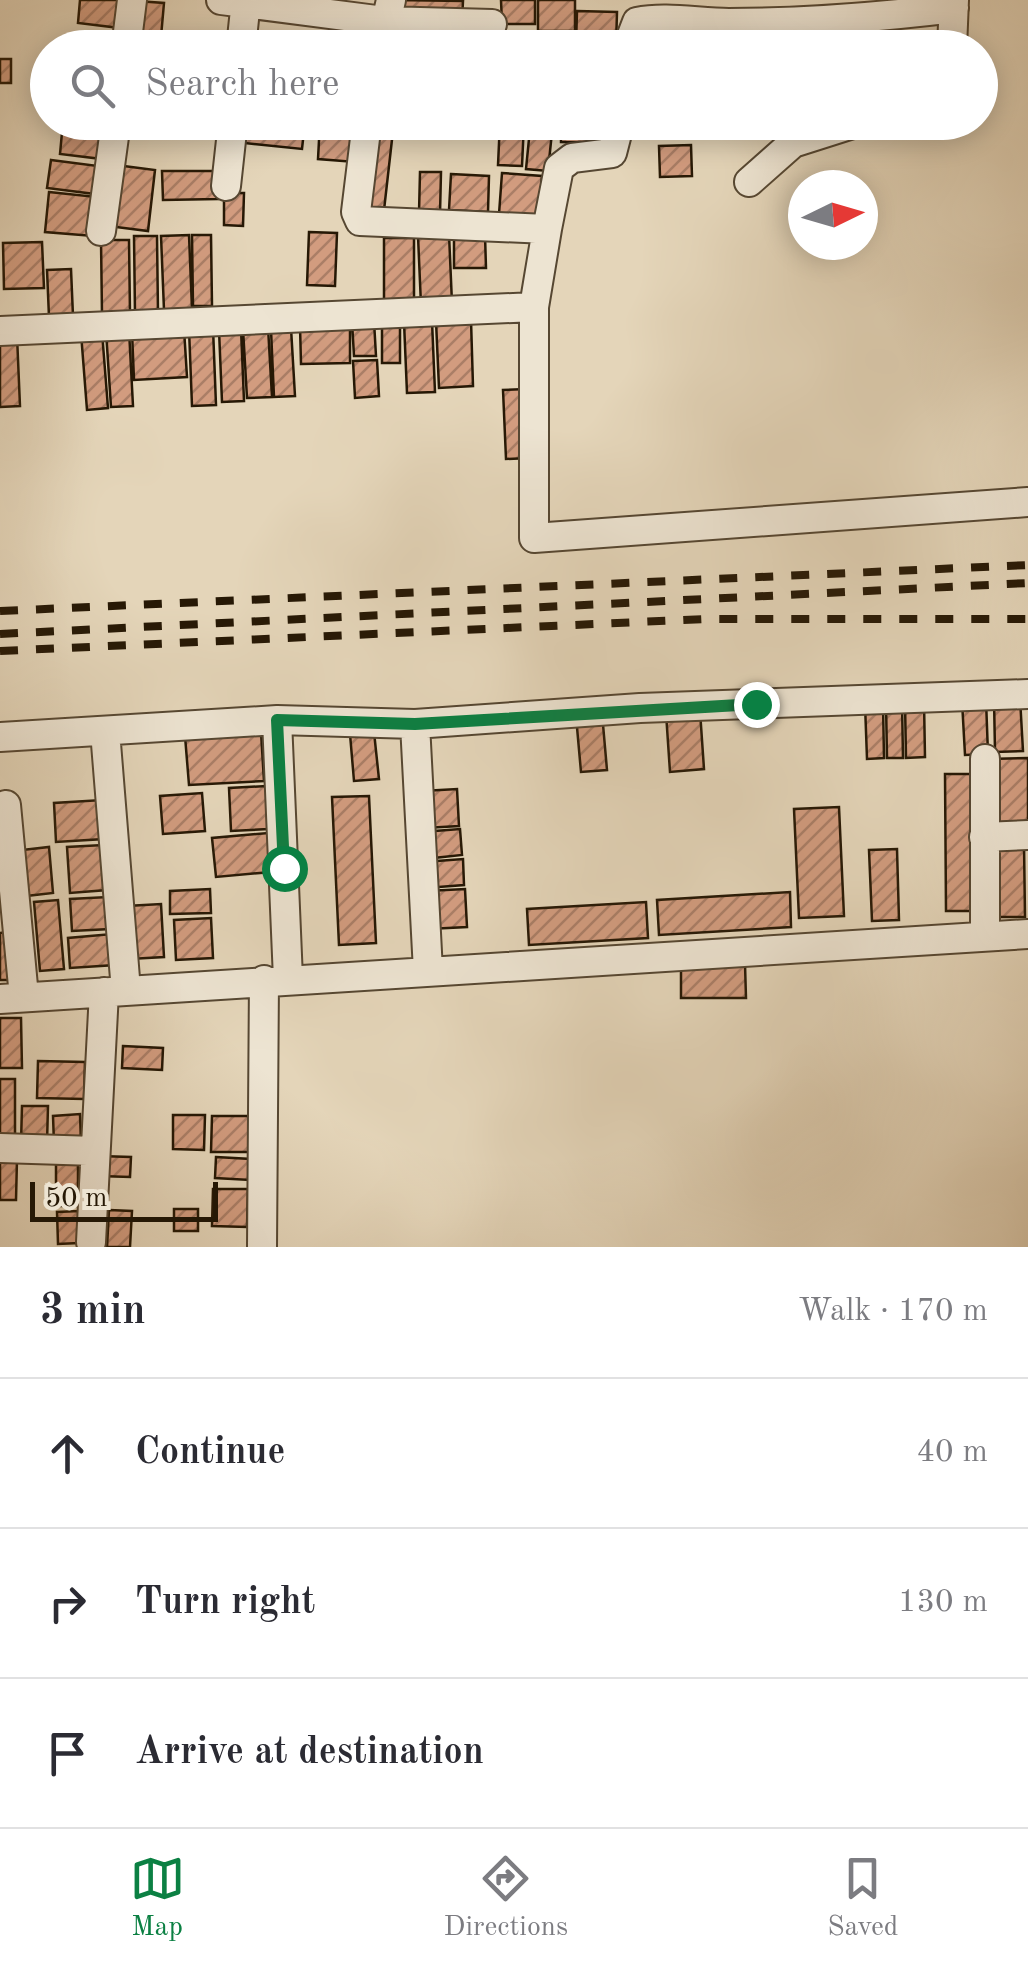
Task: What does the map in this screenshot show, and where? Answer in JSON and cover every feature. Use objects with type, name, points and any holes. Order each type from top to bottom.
[{"type":"street","points":[[128,30],[132,0]]},
{"type":"street","points":[[240,30],[238,1],[385,23],[492,24]]},
{"type":"street","points":[[633,30],[636,22],[653,19],[728,23],[858,20],[954,4],[953,30]]},
{"type":"street","points":[[101,231],[114,140]]},
{"type":"street","points":[[226,186],[231,140]]},
{"type":"street","points":[[365,140],[356,212],[360,221],[547,228]]},
{"type":"street","points":[[615,140],[612,152],[572,158],[559,168],[534,306],[534,538],[1028,502]]},
{"type":"street","points":[[749,182],[794,143],[803,140]]},
{"type":"street","points":[[0,330],[534,306]]},
{"type":"street","points":[[0,737],[277,720],[415,724],[640,708],[1028,694]]},
{"type":"street","points":[[262,1247],[276,980],[277,720]]},
{"type":"street","points":[[415,724],[428,970]]},
{"type":"street","points":[[92,1242],[96,1151],[115,992],[105,731]]},
{"type":"street","points":[[985,759],[985,936]]},
{"type":"street","points":[[6,805],[12,998],[1028,934]]},
{"type":"street","points":[[984,837],[1028,836]]},
{"type":"street","points":[[0,1148],[96,1151]]},
{"type":"building","points":[[80,0],[123,0],[120,28],[78,23]]},
{"type":"building","points":[[395,0],[463,1],[462,20],[394,16]]},
{"type":"building","points":[[501,0],[535,0],[535,24],[502,24]]},
{"type":"building","points":[[538,0],[575,0],[575,30],[538,30]]},
{"type":"building","points":[[137,1],[164,3],[162,30],[135,30]]},
{"type":"building","points":[[577,11],[617,12],[616,30],[576,30]]},
{"type":"building","points":[[331,17],[367,20],[366,30],[330,30]]},
{"type":"building","points":[[386,24],[433,25],[433,30],[386,30]]},
{"type":"building","points":[[887,24],[888,30],[861,30],[861,26]]},
{"type":"building","points":[[683,27],[683,30],[642,30]]},
{"type":"building","points":[[0,59],[11,59],[11,83],[0,83]]},
{"type":"building","points":[[61,140],[105,140],[102,159],[60,154]]},
{"type":"building","points":[[235,140],[303,140],[302,149]]},
{"type":"building","points":[[319,140],[356,140],[355,162],[318,159]]},
{"type":"building","points":[[368,140],[392,140],[383,219],[359,216]]},
{"type":"building","points":[[499,140],[523,140],[522,166],[498,165]]},
{"type":"building","points":[[529,140],[551,140],[548,171],[526,169]]},
{"type":"building","points":[[561,140],[608,140],[608,143]]},
{"type":"building","points":[[691,145],[692,176],[660,177],[659,146]]},
{"type":"building","points":[[51,160],[98,166],[95,194],[47,188]]},
{"type":"building","points":[[116,165],[155,170],[148,231],[108,226]]},
{"type":"building","points":[[162,171],[218,171],[218,199],[163,200]]},
{"type":"building","points":[[420,172],[441,172],[440,214],[419,213]]},
{"type":"building","points":[[502,173],[542,176],[539,217],[499,214]]},
{"type":"building","points":[[451,174],[489,176],[488,212],[449,210]]},
{"type":"building","points":[[49,192],[97,197],[93,236],[45,232]]},
{"type":"building","points":[[224,193],[244,193],[243,226],[224,225]]},
{"type":"building","points":[[309,232],[337,233],[335,286],[307,285]]},
{"type":"building","points":[[449,234],[452,303],[421,305],[418,236]]},
{"type":"building","points":[[189,235],[192,309],[164,310],[161,236]]},
{"type":"building","points":[[192,235],[211,235],[212,306],[193,306]]},
{"type":"building","points":[[454,235],[485,235],[486,268],[454,268]]},
{"type":"building","points":[[134,236],[157,236],[158,313],[135,314]]},
{"type":"building","points":[[384,238],[414,238],[414,307],[384,308]]},
{"type":"building","points":[[101,240],[129,240],[130,314],[102,315]]},
{"type":"building","points":[[42,242],[44,288],[4,289],[3,243]]},
{"type":"building","points":[[71,269],[73,316],[49,317],[47,270]]},
{"type":"building","points":[[471,320],[473,386],[439,388],[436,321]]},
{"type":"building","points":[[374,321],[376,356],[354,356],[352,322]]},
{"type":"building","points":[[432,321],[435,392],[407,393],[404,322]]},
{"type":"building","points":[[400,323],[400,363],[382,363],[382,324]]},
{"type":"building","points":[[350,325],[350,363],[301,364],[300,326]]},
{"type":"building","points":[[268,327],[272,397],[247,398],[243,329]]},
{"type":"building","points":[[213,328],[216,405],[192,406],[189,329]]},
{"type":"building","points":[[291,328],[295,396],[274,397],[271,330]]},
{"type":"building","points":[[184,329],[187,377],[134,380],[132,332]]},
{"type":"building","points":[[241,329],[244,401],[222,402],[219,330]]},
{"type":"building","points":[[129,330],[133,406],[111,407],[106,331]]},
{"type":"building","points":[[102,332],[108,408],[87,410],[81,333]]},
{"type":"building","points":[[0,336],[17,336],[20,406],[0,407]]},
{"type":"building","points":[[377,360],[379,396],[355,398],[353,361]]},
{"type":"building","points":[[526,389],[529,458],[506,459],[503,390]]},
{"type":"building","points":[[1020,698],[1023,751],[995,752],[994,699]]},
{"type":"building","points":[[986,700],[988,754],[965,755],[962,701]]},
{"type":"building","points":[[902,702],[903,758],[887,758],[886,703]]},
{"type":"building","points":[[905,702],[924,702],[925,757],[906,758]]},
{"type":"building","points":[[865,704],[883,704],[884,758],[867,759]]},
{"type":"building","points":[[700,711],[704,769],[670,772],[666,713]]},
{"type":"building","points":[[602,713],[607,770],[581,772],[576,716]]},
{"type":"building","points":[[261,732],[264,781],[189,785],[185,736]]},
{"type":"building","points":[[374,732],[379,779],[354,781],[350,734]]},
{"type":"building","points":[[1028,758],[1028,834],[991,835],[988,759]]},
{"type":"building","points":[[945,774],[973,774],[974,911],[946,911]]},
{"type":"building","points":[[266,786],[268,829],[231,831],[229,788]]},
{"type":"building","points":[[457,789],[459,826],[425,828],[423,791]]},
{"type":"building","points":[[202,793],[205,831],[163,834],[160,796]]},
{"type":"building","points":[[369,796],[376,943],[339,945],[332,797]]},
{"type":"building","points":[[102,800],[104,839],[56,842],[54,803]]},
{"type":"building","points":[[839,807],[844,916],[799,918],[794,809]]},
{"type":"building","points":[[460,829],[462,855],[424,859],[422,832]]},
{"type":"building","points":[[268,833],[271,872],[216,877],[212,838]]},
{"type":"building","points":[[988,844],[1024,844],[1025,917],[989,917]]},
{"type":"building","points":[[103,845],[107,890],[70,893],[67,847]]},
{"type":"building","points":[[49,847],[53,893],[17,897],[13,851]]},
{"type":"building","points":[[897,849],[899,920],[872,921],[869,850]]},
{"type":"building","points":[[463,859],[464,885],[426,888],[424,862]]},
{"type":"building","points":[[210,889],[211,913],[170,914],[170,891]]},
{"type":"building","points":[[465,889],[467,927],[429,929],[427,891]]},
{"type":"building","points":[[790,892],[791,927],[659,935],[657,900]]},
{"type":"building","points":[[108,897],[110,929],[72,931],[70,899]]},
{"type":"building","points":[[58,900],[64,969],[40,971],[34,902]]},
{"type":"building","points":[[646,902],[648,938],[529,945],[527,909]]},
{"type":"building","points":[[161,904],[164,957],[130,959],[127,906]]},
{"type":"building","points":[[211,918],[213,958],[176,960],[174,920]]},
{"type":"building","points":[[8,932],[10,980],[0,980],[0,933]]},
{"type":"building","points":[[112,934],[115,965],[70,968],[68,938]]},
{"type":"building","points":[[745,964],[746,998],[681,998],[681,965]]},
{"type":"building","points":[[0,1018],[21,1018],[22,1068],[0,1068]]},
{"type":"building","points":[[123,1046],[163,1048],[162,1070],[122,1068]]},
{"type":"building","points":[[38,1061],[85,1062],[84,1099],[37,1098]]},
{"type":"building","points":[[0,1079],[15,1079],[15,1140],[0,1140]]},
{"type":"building","points":[[22,1106],[48,1106],[47,1143],[21,1143]]},
{"type":"building","points":[[80,1114],[81,1143],[54,1144],[53,1116]]},
{"type":"building","points":[[173,1115],[205,1115],[204,1150],[173,1149]]},
{"type":"building","points":[[212,1116],[252,1116],[252,1152],[211,1152]]},
{"type":"building","points":[[99,1156],[131,1157],[130,1177],[99,1176]]},
{"type":"building","points":[[216,1157],[251,1159],[250,1180],[215,1178]]},
{"type":"building","points":[[0,1158],[17,1159],[16,1200],[0,1200]]},
{"type":"building","points":[[56,1164],[78,1164],[78,1206],[56,1206]]},
{"type":"building","points":[[213,1189],[248,1189],[247,1227],[212,1226]]},
{"type":"building","points":[[174,1209],[198,1209],[198,1231],[174,1231]]},
{"type":"building","points":[[109,1210],[132,1211],[130,1247],[107,1247]]},
{"type":"building","points":[[79,1211],[79,1243],[58,1244],[57,1212]]},
{"type":"railway","points":[[0,611],[1028,565]]},
{"type":"railway","points":[[0,634],[1028,583]]},
{"type":"railway","points":[[0,651],[705,619],[1028,619]]},
{"type":"route","points":[[284,868],[277,720],[415,724],[756,704]]}]
